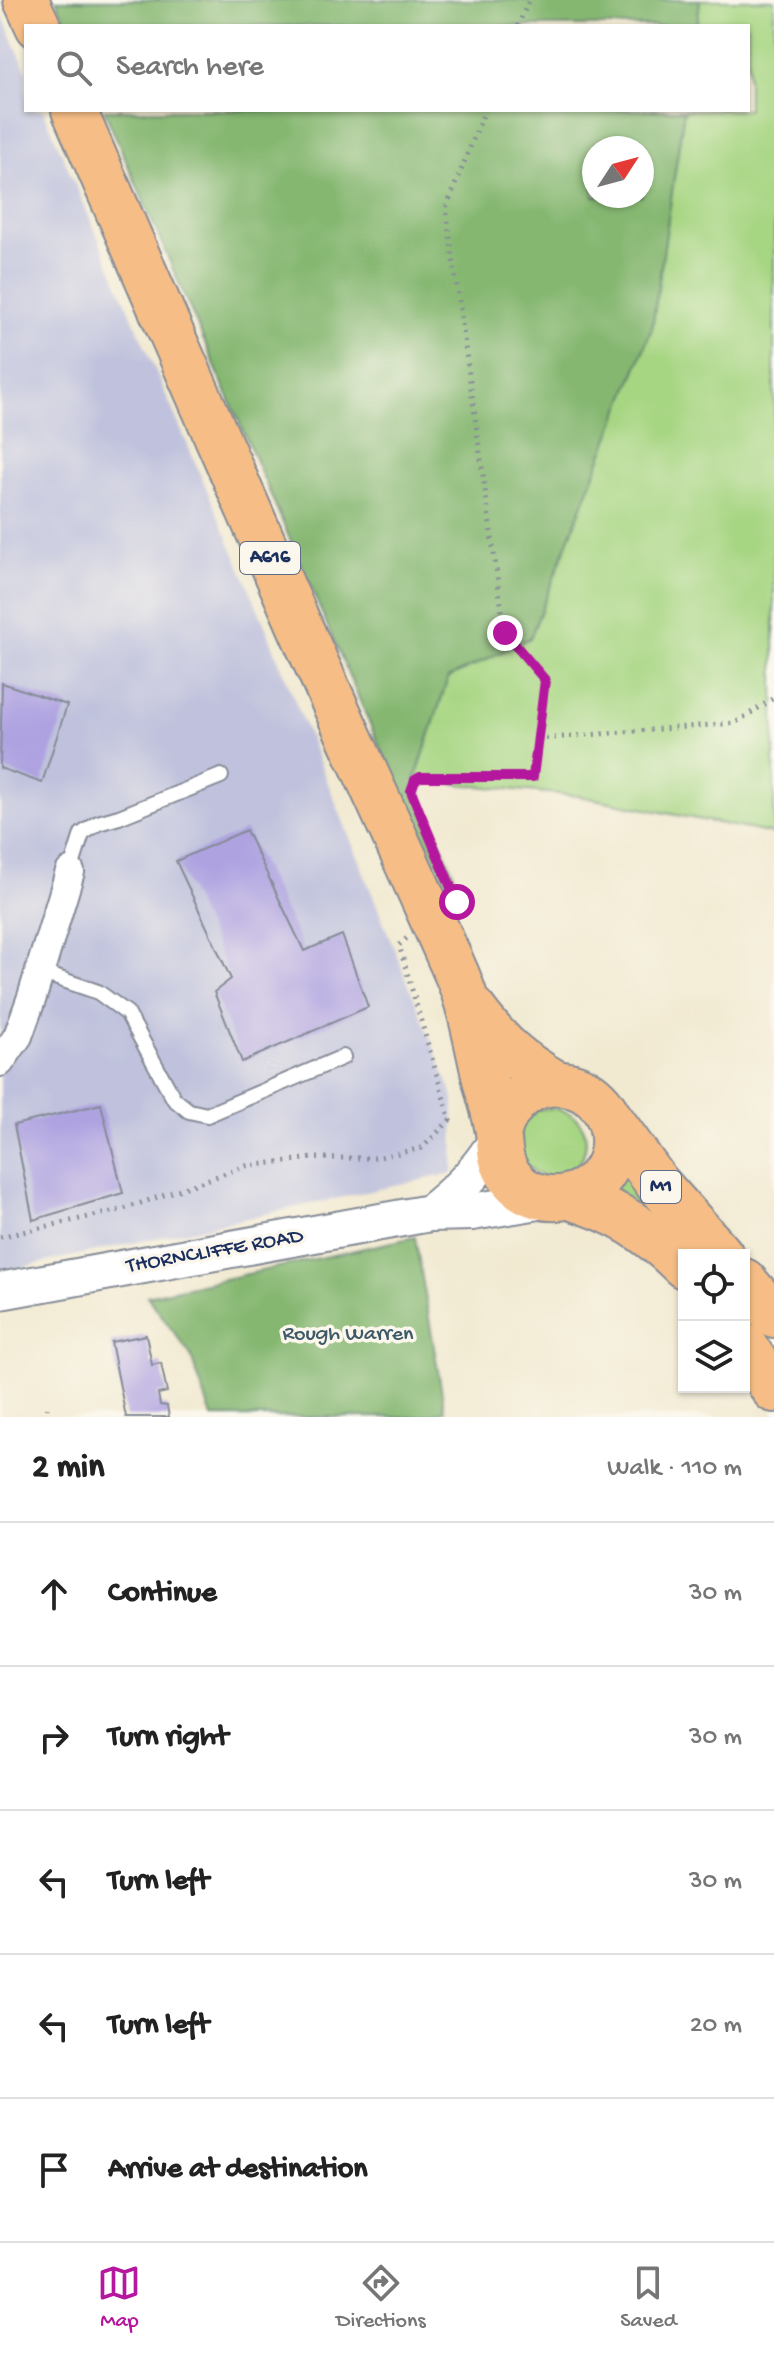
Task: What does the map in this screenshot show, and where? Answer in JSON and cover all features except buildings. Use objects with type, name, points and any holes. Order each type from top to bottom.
[{"type":"highway","points":[[26,0],[37,24]]},
{"type":"highway","name":"A616","points":[[75,112],[298,623],[469,1004],[500,1158],[509,1175],[528,1192],[561,1198]]},
{"type":"highway","name":"A616","points":[[469,1004],[510,1053],[556,1083],[580,1089],[596,1100],[607,1114]]},
{"type":"highway","points":[[498,1136],[503,1118],[518,1097],[538,1086],[556,1083]]},
{"type":"highway","points":[[561,1198],[589,1188],[602,1175],[611,1158],[612,1130],[607,1114]]},
{"type":"highway","name":"M1","points":[[607,1114],[657,1183],[716,1249]]},
{"type":"highway","name":"M1","points":[[561,1198],[603,1207],[624,1217],[678,1260]]},
{"type":"highway","points":[[750,1288],[774,1315]]},
{"type":"highway","points":[[750,1354],[774,1390]]},
{"type":"street","points":[[0,1062],[18,1036],[70,872]]},
{"type":"street","name":"THORNCLIFFE ROAD","points":[[430,1213],[464,1185],[498,1136]]},
{"type":"street","name":"THORNCLIFFE ROAD","points":[[0,1291],[430,1213],[472,1212],[561,1198]]},
{"type":"lane","points":[[70,872],[82,834],[98,823],[221,776]]},
{"type":"lane","points":[[40,972],[98,992],[127,1013],[174,1099],[189,1111],[207,1115],[343,1057]]},
{"type":"path","points":[[519,24],[529,0]]},
{"type":"path","points":[[411,791],[415,780],[420,777],[533,777],[545,680],[505,633],[446,208],[484,112]]},
{"type":"path","points":[[538,739],[735,723],[774,698]]},
{"type":"path","points":[[0,1237],[124,1209],[246,1166],[314,1158],[375,1158],[422,1148],[450,1120],[399,945],[432,919]]},
{"type":"path","points":[[46,1417],[47,1408]]},
{"type":"shaded area","points":[[0,10],[24,65],[24,112],[44,112],[255,601],[454,1098],[453,1173],[0,1272]]},
{"type":"green space","points":[[56,0],[700,0],[697,24],[67,24]]},
{"type":"green space","points":[[700,0],[774,0],[774,834],[579,796],[415,780],[448,678],[530,638],[652,328],[684,112],[750,112],[750,24],[697,24]]},
{"type":"green space","points":[[105,112],[684,112],[652,328],[530,638],[448,678],[415,780],[459,887],[444,895]]},
{"type":"green space","points":[[548,1108],[567,1112],[580,1122],[585,1135],[585,1149],[580,1162],[570,1173],[557,1178],[541,1176],[521,1160],[520,1126],[537,1110]]},
{"type":"green space","points":[[626,1166],[698,1249],[694,1249],[612,1193]]},
{"type":"green space","name":"Rough Warren","points":[[415,1237],[445,1411],[426,1417],[212,1417],[190,1354],[147,1296]]},
{"type":"route","points":[[457,902],[411,791],[415,780],[420,777],[533,777],[545,680],[505,633]]}]
